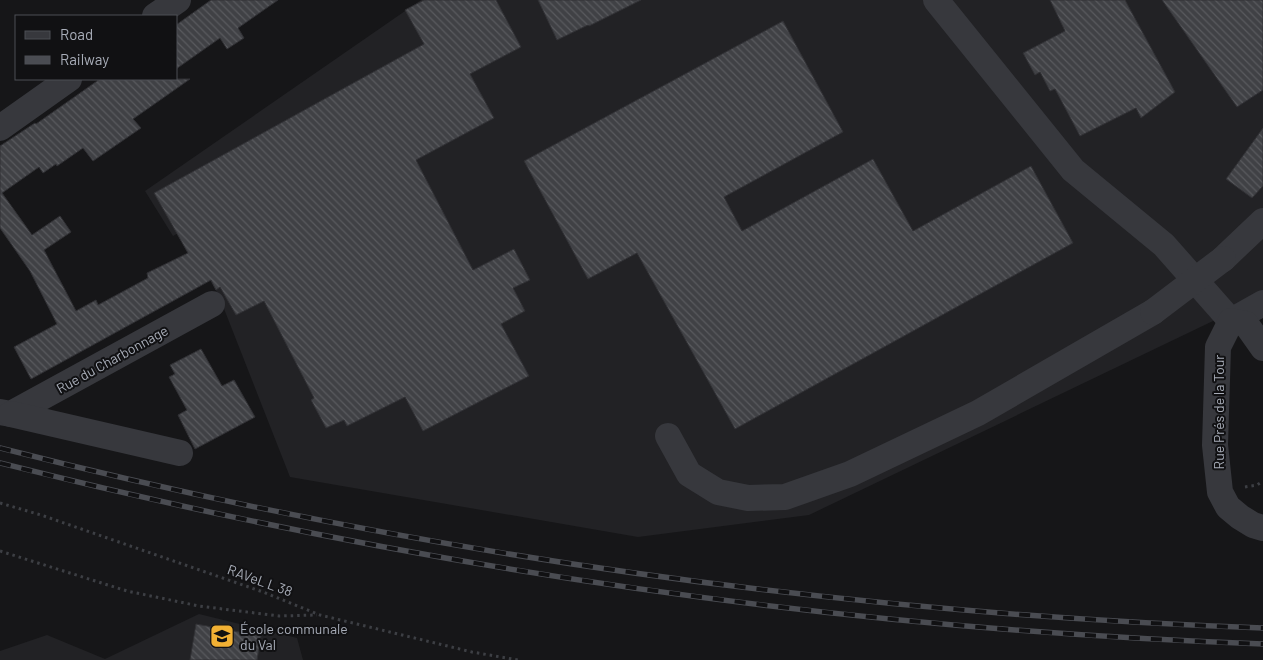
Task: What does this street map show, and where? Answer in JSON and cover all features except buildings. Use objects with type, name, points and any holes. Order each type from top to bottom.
[{"type":"street","points":[[156,15],[178,0]]},
{"type":"street","points":[[936,0],[1073,170],[1164,245],[1231,322],[1246,324],[1263,348]]},
{"type":"street","points":[[0,128],[68,80]]},
{"type":"street","points":[[668,436],[689,474],[718,492],[748,498],[785,497],[850,474],[978,413],[1154,312],[1223,259],[1263,221]]},
{"type":"street","points":[[1231,322],[1263,303]]},
{"type":"street","name":"Rue du Charbonnage","points":[[6,413],[212,304]]},
{"type":"street","name":"Rue Prés de la Tour","points":[[1231,322],[1218,347],[1215,445],[1220,492],[1228,507],[1253,525],[1263,528]]},
{"type":"street","name":"Rue du Charbonnage","points":[[6,413],[180,453]]},
{"type":"path","name":"RAVeL L 38","points":[[0,503],[41,515],[216,576],[320,615],[472,652],[518,660]]},
{"type":"path","points":[[0,551],[127,591],[199,606],[279,616],[320,615]]},
{"type":"shaded area","points":[[421,0],[1263,0],[1263,297],[809,515],[638,537],[290,477],[219,296],[182,231],[173,236],[145,191]]},
{"type":"shaded area","name":"École communale du Val","points":[[199,614],[297,638],[303,660],[0,660],[0,651],[47,635],[105,659]]},
{"type":"railway","points":[[0,448],[155,485],[311,518],[469,547],[627,572],[785,592],[944,608],[1104,620],[1263,628]]},
{"type":"railway","points":[[0,463],[155,500],[312,533],[469,562],[627,587],[786,608],[944,624],[1104,636],[1263,644]]},
{"type":"place","name":"École communale du Val","points":[[222,636]]}]
